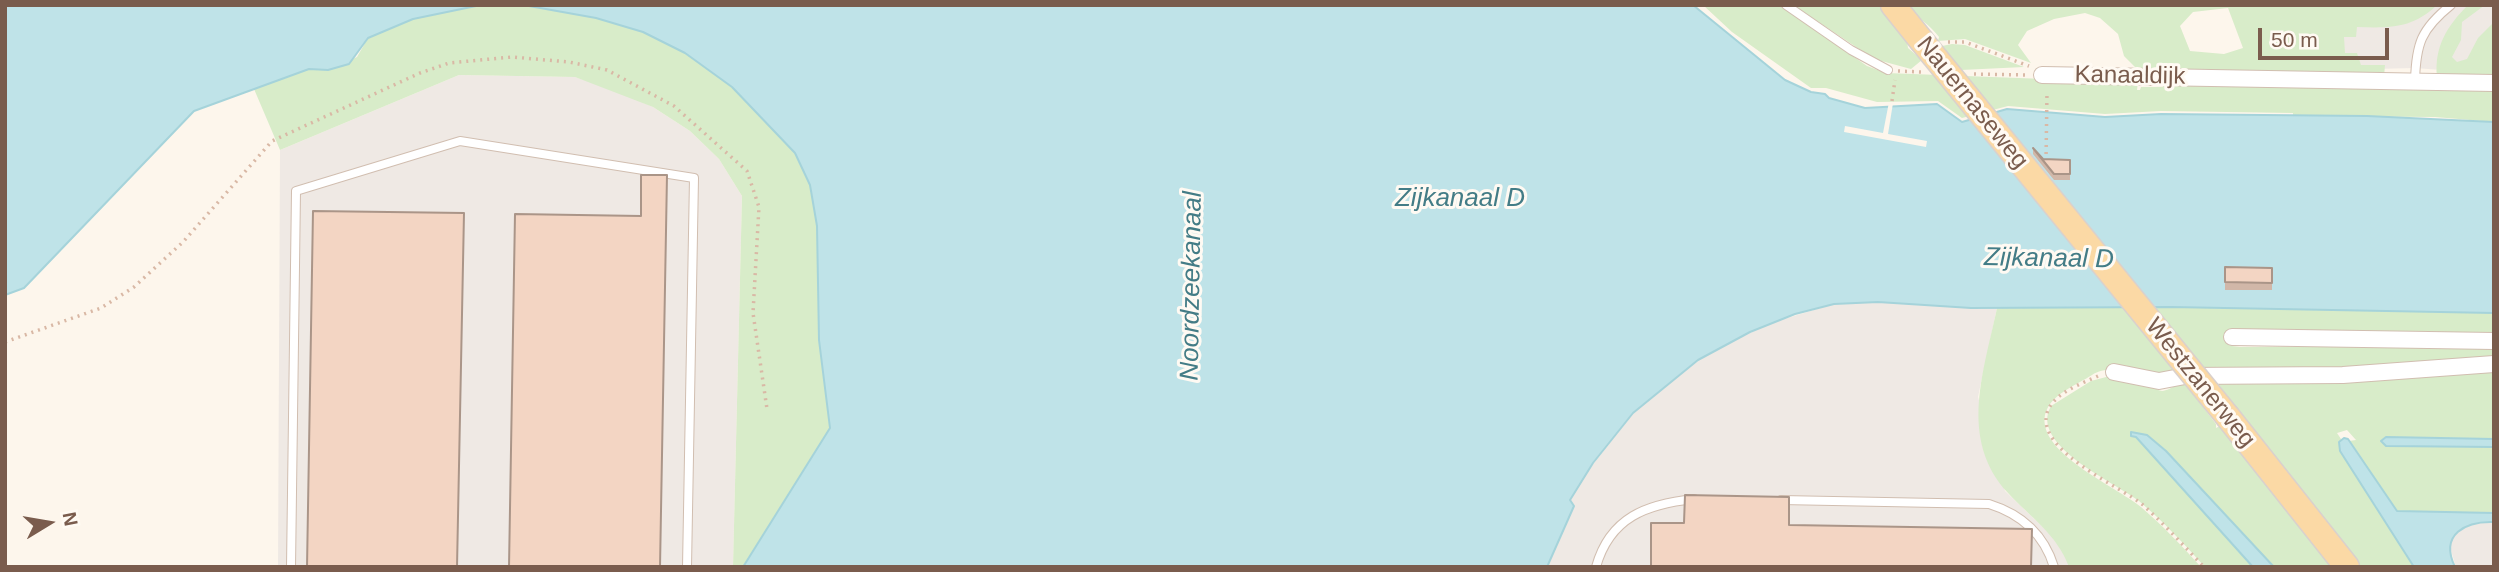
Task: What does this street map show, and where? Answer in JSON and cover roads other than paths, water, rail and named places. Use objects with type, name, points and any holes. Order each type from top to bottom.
[{"type":"main road","name":"Nauernaseweg","points":[[1893,5],[1933,41],[2051,200]]},
{"type":"main road","name":"Westzanerweg","points":[[2051,200],[2347,567]]},
{"type":"street","name":"Kanaaldijk","points":[[2040,77],[2494,83]]},
{"type":"street","points":[[2232,337],[2494,341]]},
{"type":"street","points":[[2114,372],[2159,381],[2185,376],[2343,376],[2494,364]]},
{"type":"lane","points":[[1786,5],[1851,50],[1892,71]]},
{"type":"lane","points":[[2415,81],[2416,49],[2428,26],[2451,5]]},
{"type":"lane","points":[[290,567],[296,191],[460,141],[694,178],[687,567]]},
{"type":"lane","points":[[1596,567],[1608,537],[1635,512],[1669,502],[1708,499]]},
{"type":"lane","points":[[1775,500],[1989,504],[2013,513],[2034,530],[2054,567]]},
{"type":"water","points":[[5,5],[1693,5],[1785,80],[1811,92],[1865,108],[1937,104],[1962,122],[2007,109],[2105,117],[2161,114],[2367,116],[2494,122],[2494,313],[2171,307],[1971,308],[1878,302],[1834,304],[1795,314],[1750,332],[1698,360],[1633,413],[1593,463],[1570,500],[1574,506],[1547,567],[743,567],[830,428],[819,340],[817,226],[810,185],[795,153],[732,87],[685,53],[643,32],[596,18],[529,6],[476,6],[413,19],[368,38],[349,64],[328,70],[309,69],[194,111],[24,288],[5,295]]},
{"type":"water","points":[[2131,432],[2147,435],[2166,451],[2274,567],[2253,567],[2136,437],[2131,436]]},
{"type":"water","points":[[2386,437],[2494,439],[2494,447],[2386,446],[2381,441]]},
{"type":"water","points":[[2344,438],[2348,439],[2397,511],[2494,513],[2494,522],[2474,524],[2458,532],[2450,546],[2455,567],[2414,567],[2340,451],[2339,442]]},
{"type":"water label","name":"Zijkanaal D","points":[[1460,199]]},
{"type":"water label","name":"Zijkanaal D","points":[[2049,259]]},
{"type":"water label","name":"Noordzeekanaal","points":[[1192,286]]}]
